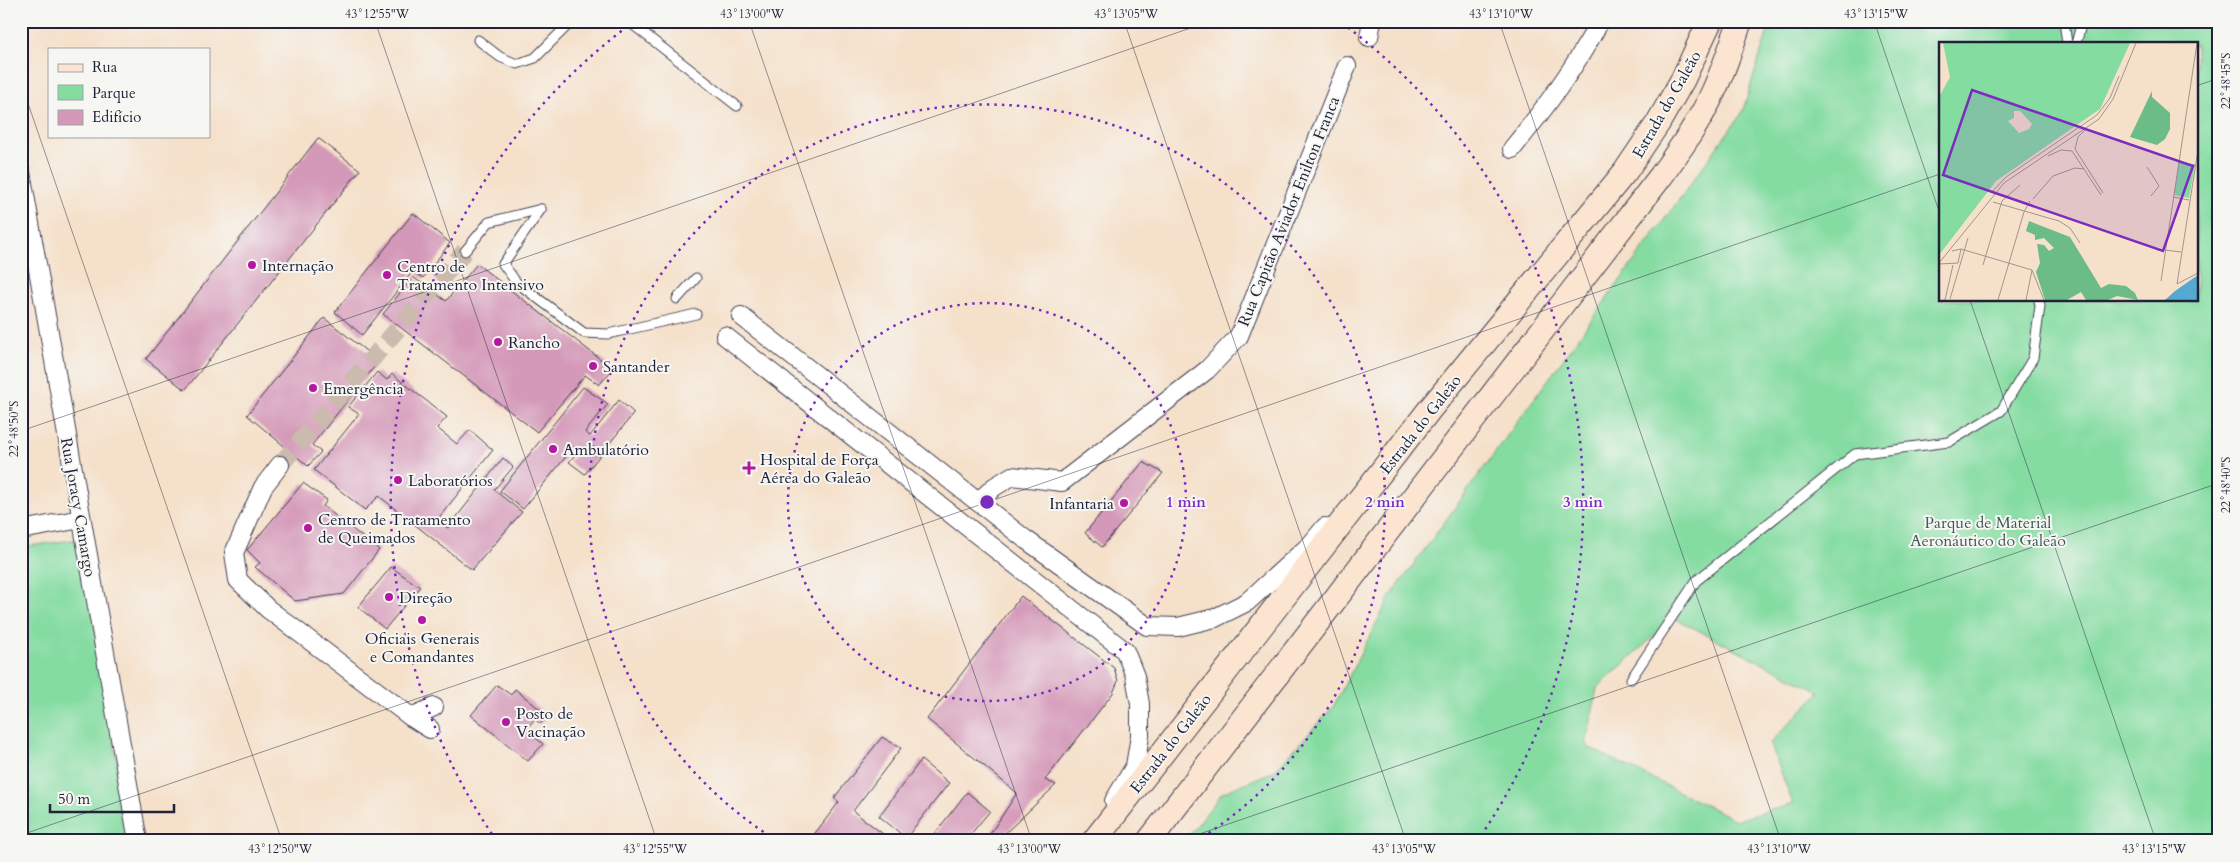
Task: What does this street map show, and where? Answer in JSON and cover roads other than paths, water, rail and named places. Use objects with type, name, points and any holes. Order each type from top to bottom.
[{"type":"main road","name":"Estrada do Galeão","points":[[1093,841],[1430,409],[1626,172],[1658,123],[1687,71],[1710,21]]},
{"type":"main road","name":"Estrada do Galeão","points":[[1149,841],[1661,176],[1709,101],[1726,64],[1740,21]]},
{"type":"street","points":[[1512,149],[1552,100],[1584,51],[1600,21]]},
{"type":"street","name":"Rua Capitão Aviador Enilton Franca","points":[[978,502],[994,487],[1012,476],[1062,482],[1207,370],[1239,336],[1346,66]]},
{"type":"street","name":"Rua Joracy Camargo","points":[[21,172],[138,841]]},
{"type":"street","points":[[741,316],[1025,539],[1147,626],[1178,627],[1215,618],[1248,602],[1311,544],[1430,409]]},
{"type":"street","points":[[725,336],[1125,651],[1135,676],[1140,704],[1140,736],[1134,766],[1093,841]]},
{"type":"street","points":[[280,465],[263,487],[234,553],[238,580],[268,609],[430,730]]},
{"type":"street","points":[[21,530],[81,519]]},
{"type":"street","points":[[411,717],[434,707]]},
{"type":"lane","points":[[478,40],[500,57],[517,64],[536,58],[572,21]]},
{"type":"lane","points":[[628,21],[738,106]]},
{"type":"lane","points":[[2064,21],[2067,42]]},
{"type":"lane","points":[[2077,42],[2082,21]]},
{"type":"lane","points":[[465,251],[489,222],[540,209],[503,264],[516,282],[584,333],[608,334],[696,314]]},
{"type":"lane","points":[[677,299],[696,278]]},
{"type":"lane","points":[[1631,678],[1696,581],[1855,454],[1949,442],[2001,411],[2033,358],[2039,301]]},
{"type":"tunnel","points":[[280,465],[465,251]]},
{"type":"place","name":"Internação","points":[[252,265]]},
{"type":"place","name":"Centro de Tratamento Intensivo","points":[[387,275]]},
{"type":"place","name":"Rancho","points":[[498,342]]},
{"type":"place","name":"Santander","points":[[593,366]]},
{"type":"place","name":"Emergência","points":[[313,388]]},
{"type":"place","name":"Ambulatório","points":[[553,449]]},
{"type":"place","name":"Hospital de Força Aérea do Galeão","points":[[749,468]]},
{"type":"place","name":"Laboratórios","points":[[398,480]]},
{"type":"place","name":"Infantaria","points":[[1124,503]]},
{"type":"place","name":"Centro de Tratamento de Queimados","points":[[308,528]]},
{"type":"place","name":"Direção","points":[[389,597]]},
{"type":"place","name":"Oficiais Generais e Comandantes","points":[[422,620]]},
{"type":"place","name":"Posto de Vacinação","points":[[506,722]]},
{"type":"park label","name":"Parque de Material Aeronáutico do Galeão","points":[[1988,531]]}]
